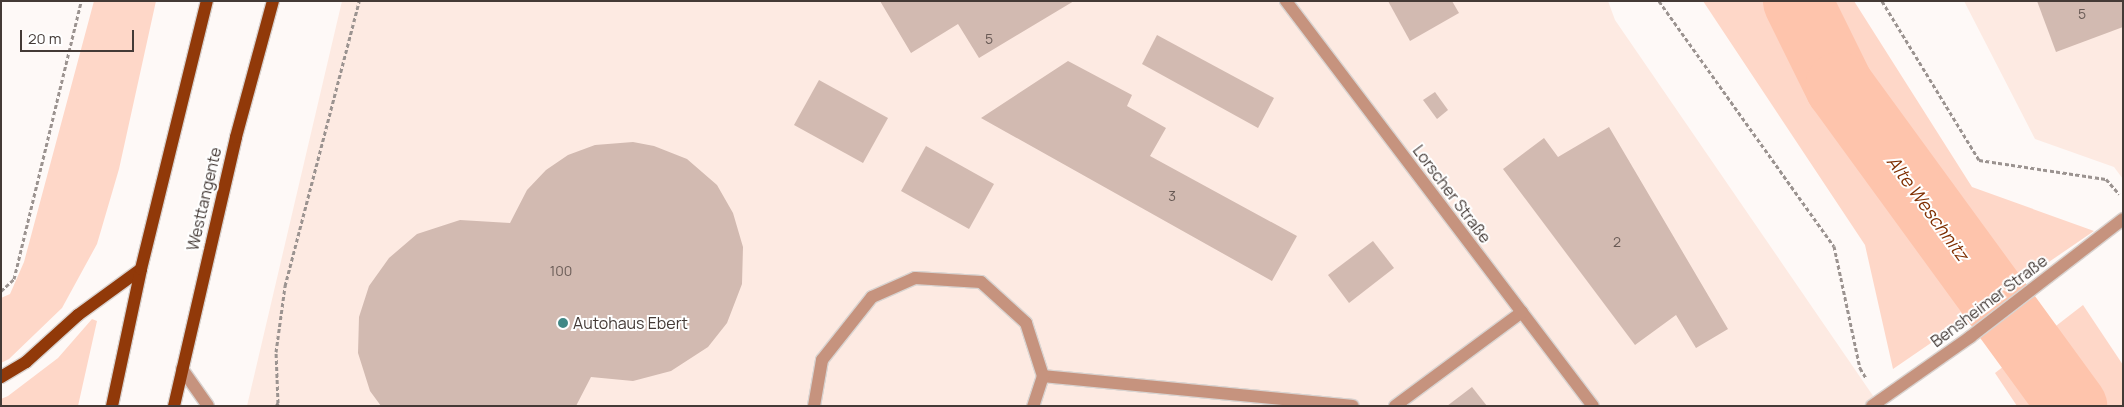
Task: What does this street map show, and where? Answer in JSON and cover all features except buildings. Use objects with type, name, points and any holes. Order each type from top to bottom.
[{"type":"main road","points":[[112,406],[142,269],[207,1]]},
{"type":"main road","name":"Westtangente","points":[[174,406],[236,137],[273,1]]},
{"type":"main road","points":[[1,377],[26,362],[78,316],[142,269]]},
{"type":"street","name":"Lorscher Straße","points":[[1286,1],[1593,406]]},
{"type":"street","name":"Bensheimer Straße","points":[[1876,403],[1970,337],[2123,219]]},
{"type":"street","points":[[814,406],[822,360],[872,297],[915,278],[981,282],[1026,323],[1042,376],[1033,406]]},
{"type":"street","points":[[1395,406],[1522,312]]},
{"type":"street","points":[[182,369],[208,406]]},
{"type":"street","points":[[1042,376],[1353,406]]},
{"type":"path","points":[[1,291],[14,279],[81,1]]},
{"type":"path","points":[[276,406],[278,403],[276,352],[286,286],[359,1]]},
{"type":"path","points":[[1659,1],[1834,246],[1860,368],[1876,403]]},
{"type":"path","points":[[1882,1],[1979,160],[2106,179],[2123,198]]},
{"type":"shaded area","points":[[94,1],[156,1],[119,169],[97,244],[62,308],[9,359],[1,363],[1,298],[10,294],[24,262]]},
{"type":"shaded area","points":[[342,1],[1608,1],[1615,20],[1880,406],[247,406]]},
{"type":"shaded area","points":[[1703,1],[1854,1],[1972,187],[2094,231],[1893,369],[1865,245]]},
{"type":"shaded area","points":[[1964,1],[2123,1],[2123,179],[2114,167],[2035,139]]},
{"type":"shaded area","points":[[2083,305],[2123,365],[2123,406],[2017,406],[1995,373]]},
{"type":"shaded area","points":[[92,319],[97,321],[78,406],[1,406],[1,399],[8,396],[58,358]]},
{"type":"waterway","name":"Alte Weschnitz","points":[[1797,1],[1839,86],[2072,406]]},
{"type":"place","name":"Autohaus Ebert","points":[[563,323]]}]
